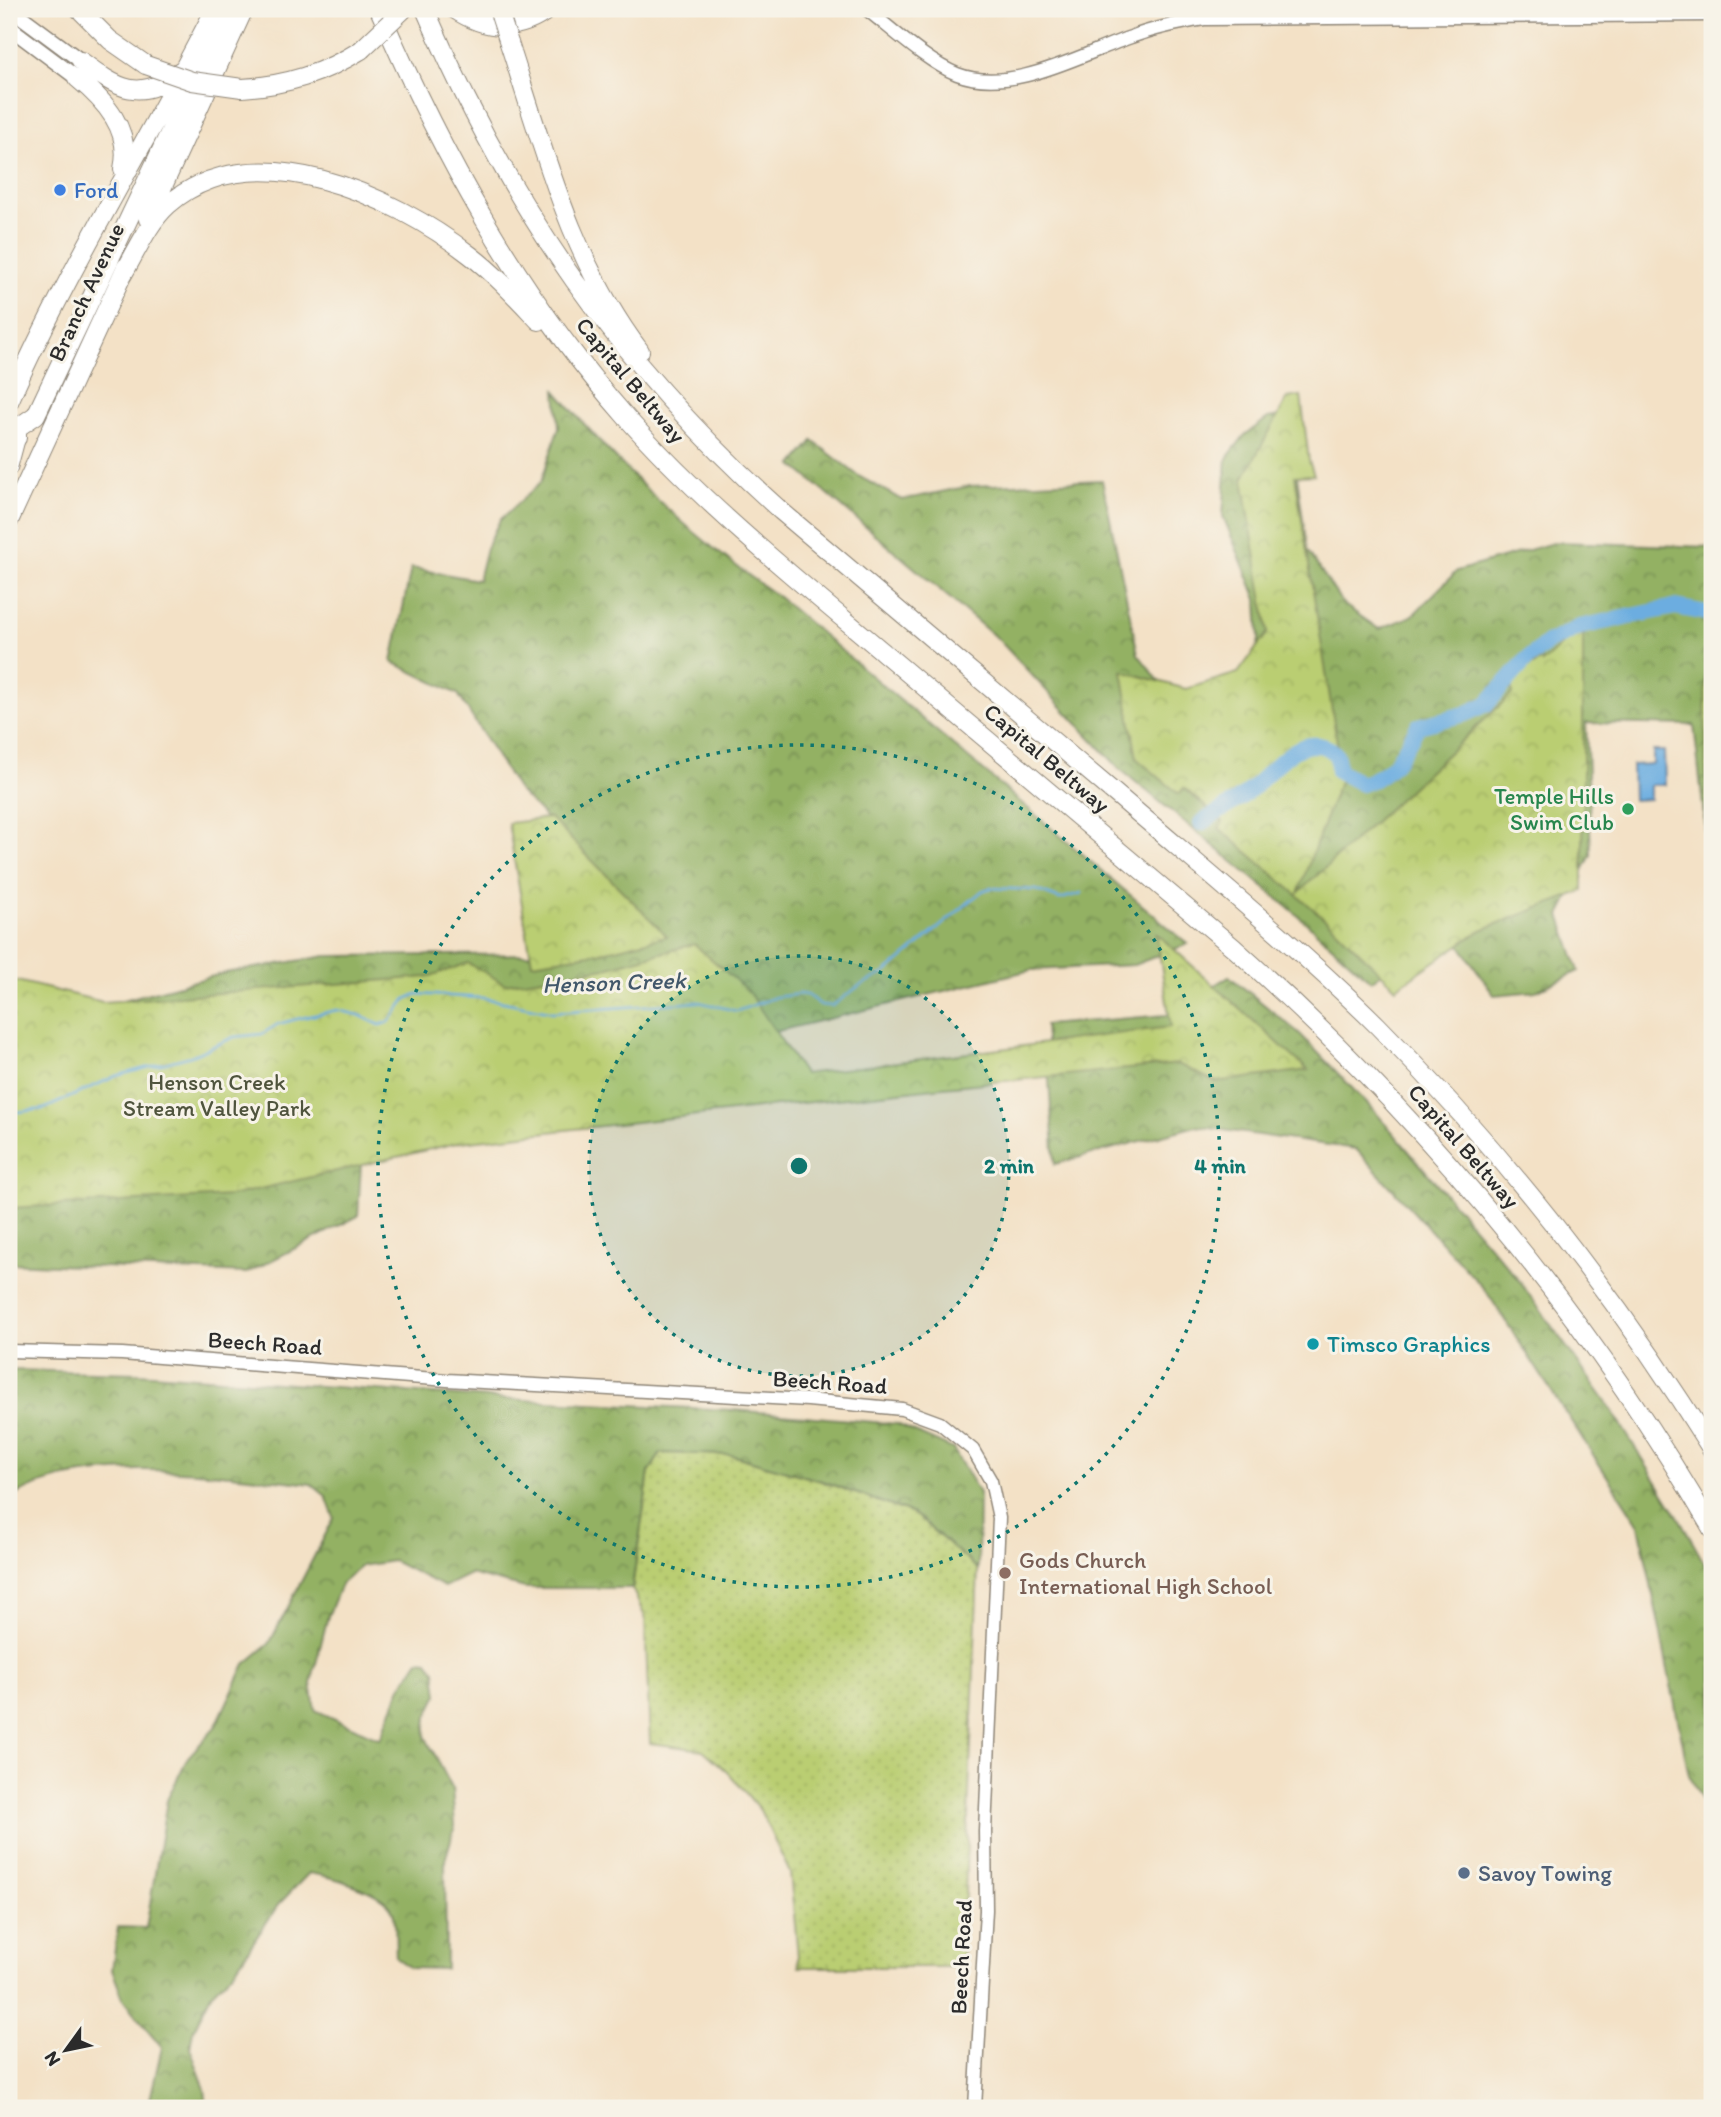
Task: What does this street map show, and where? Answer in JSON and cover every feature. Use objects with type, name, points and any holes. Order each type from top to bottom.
[{"type":"highway","points":[[79,9],[110,40],[146,65],[192,81],[242,88],[292,81],[320,72],[360,50],[404,9]]},
{"type":"highway","name":"Branch Avenue","points":[[9,402],[42,327],[215,9]]},
{"type":"highway","points":[[9,468],[14,430],[36,415],[228,9]]},
{"type":"highway","name":"Branch Avenue","points":[[9,521],[244,9]]},
{"type":"highway","name":"Capital Beltway","points":[[378,9],[433,130],[506,258],[571,350],[625,416],[709,503],[1234,948],[1293,1001],[1398,1106],[1454,1168],[1562,1302],[1648,1424],[1712,1529]]},
{"type":"highway","name":"Capital Beltway","points":[[425,9],[488,145],[568,276],[604,324],[674,406],[781,511],[1263,920],[1378,1026],[1486,1142],[1570,1245],[1652,1357],[1712,1450]]},
{"type":"highway","points":[[454,9],[475,21],[496,27],[526,22],[549,9]]},
{"type":"highway","points":[[498,9],[567,220],[609,308],[709,435],[781,511]]},
{"type":"highway","points":[[79,69],[140,91],[169,80],[185,67]]},
{"type":"highway","points":[[79,69],[123,133],[126,147],[121,179]]},
{"type":"highway","points":[[122,276],[158,215],[196,186],[234,172],[260,170],[321,180],[388,204],[418,219],[472,256],[537,318],[625,416]]},
{"type":"main road","points":[[11,9],[79,69]]},
{"type":"main road","points":[[9,27],[79,69]]},
{"type":"street","points":[[866,9],[954,72],[985,79],[1010,78],[1033,72],[1166,25],[1204,19],[1712,15]]},
{"type":"street","name":"Beech Road","points":[[9,1351],[122,1354],[447,1380],[808,1400],[902,1409],[932,1419],[958,1435],[973,1450],[991,1481],[997,1497],[999,1518],[985,1830],[986,1910],[975,2108]]},
{"type":"green space","points":[[556,391],[632,475],[686,526],[776,595],[1188,944],[1134,965],[1031,970],[737,1041],[362,1146],[358,1216],[247,1273],[9,1263],[9,991],[112,1003],[225,973],[326,956],[560,954],[592,865],[517,789],[458,694],[392,662],[411,568],[478,580],[486,548],[500,520],[541,482],[559,427]]},
{"type":"green space","points":[[1301,396],[1309,461],[1314,475],[1295,476],[1342,774],[1298,893],[1512,694],[1511,677],[1542,660],[1542,663],[1583,625],[1583,891],[1481,930],[1396,988],[1332,925],[1219,828],[1223,822],[1184,788],[1179,794],[1137,759],[1122,671],[1186,689],[1238,673],[1268,632],[1243,479],[1288,398]]},
{"type":"green space","points":[[1289,415],[1307,550],[1343,604],[1379,629],[1412,616],[1457,571],[1556,542],[1712,547],[1712,844],[1707,844],[1694,725],[1586,723],[1591,855],[1560,915],[1579,971],[1536,991],[1494,995],[1446,925],[1371,981],[1294,912],[1120,769],[999,640],[793,465],[813,441],[860,477],[902,500],[970,486],[1102,480],[1138,654],[1160,682],[1193,696],[1255,668],[1259,638],[1257,599],[1223,516],[1227,458],[1245,435],[1268,418]]},
{"type":"green space","points":[[1705,613],[1712,613],[1712,847],[1706,848]]},
{"type":"green space","points":[[550,818],[667,936],[603,952],[532,963],[508,823]]},
{"type":"green space","name":"Henson Creek Stream Valley Park","points":[[1156,933],[1308,1070],[1216,1082],[1178,1064],[943,1087],[461,1142],[230,1196],[9,1208],[9,979],[103,1002],[428,977],[468,963],[505,984],[606,968],[694,944],[748,991],[804,1074],[1171,1027]]},
{"type":"green space","points":[[1229,976],[1300,1034],[1377,1114],[1518,1279],[1611,1409],[1678,1516],[1712,1577],[1712,1818],[1689,1775],[1639,1525],[1486,1291],[1356,1149],[1196,1126],[1055,1164],[1045,1025],[1167,1015]]},
{"type":"green space","points":[[9,1370],[138,1373],[504,1399],[734,1410],[897,1424],[953,1449],[979,1493],[978,1569],[914,1514],[822,1481],[731,1455],[661,1453],[649,1472],[632,1588],[525,1588],[470,1574],[444,1587],[393,1561],[361,1566],[342,1582],[328,1616],[311,1683],[315,1710],[380,1739],[401,1687],[419,1660],[428,1661],[435,1671],[438,1694],[427,1717],[425,1736],[452,1788],[455,1826],[445,1860],[446,1969],[410,1968],[396,1957],[393,1912],[380,1897],[343,1881],[309,1873],[278,1905],[235,1970],[211,1994],[193,2031],[190,2048],[205,2089],[207,2108],[148,2108],[162,2047],[124,2001],[112,1970],[118,1927],[146,1928],[167,1800],[188,1757],[215,1728],[245,1664],[269,1644],[334,1518],[326,1496],[311,1484],[198,1472],[114,1471],[75,1475],[39,1484],[9,1499]]},
{"type":"green space","points":[[661,1453],[731,1455],[818,1480],[914,1514],[978,1569],[962,1967],[799,1967],[790,1873],[760,1810],[729,1773],[703,1750],[650,1743],[645,1617],[632,1588],[649,1472]]},
{"type":"water","points":[[1653,751],[1664,751],[1665,785],[1650,785],[1650,799],[1633,800],[1632,765],[1653,764]]},
{"type":"waterway","name":"Henson Creek","points":[[1201,823],[1242,797],[1284,758],[1305,746],[1328,748],[1337,757],[1338,771],[1362,784],[1373,779],[1396,761],[1418,726],[1465,714],[1487,704],[1527,659],[1549,642],[1580,627],[1675,607],[1712,614]]},
{"type":"waterway","name":"Henson Creek","points":[[9,1113],[44,1109],[116,1076],[191,1056],[234,1037],[262,1034],[278,1024],[297,1019],[337,1010],[359,1015],[380,1025],[389,1022],[406,999],[417,994],[484,998],[553,1012],[699,1002],[737,1011],[776,997],[800,994],[807,995],[821,1005],[832,1006],[859,986],[885,973],[982,891],[990,888],[1036,890],[1060,899],[1082,893]]},
{"type":"place","name":"Ford","points":[[60,190]]},
{"type":"place","name":"Temple Hills Swim Club","points":[[1628,809]]},
{"type":"place","name":"Timsco Graphics","points":[[1313,1344]]},
{"type":"place","name":"Gods Church International High School","points":[[1005,1573]]},
{"type":"place","name":"Savoy Towing","points":[[1464,1873]]}]
